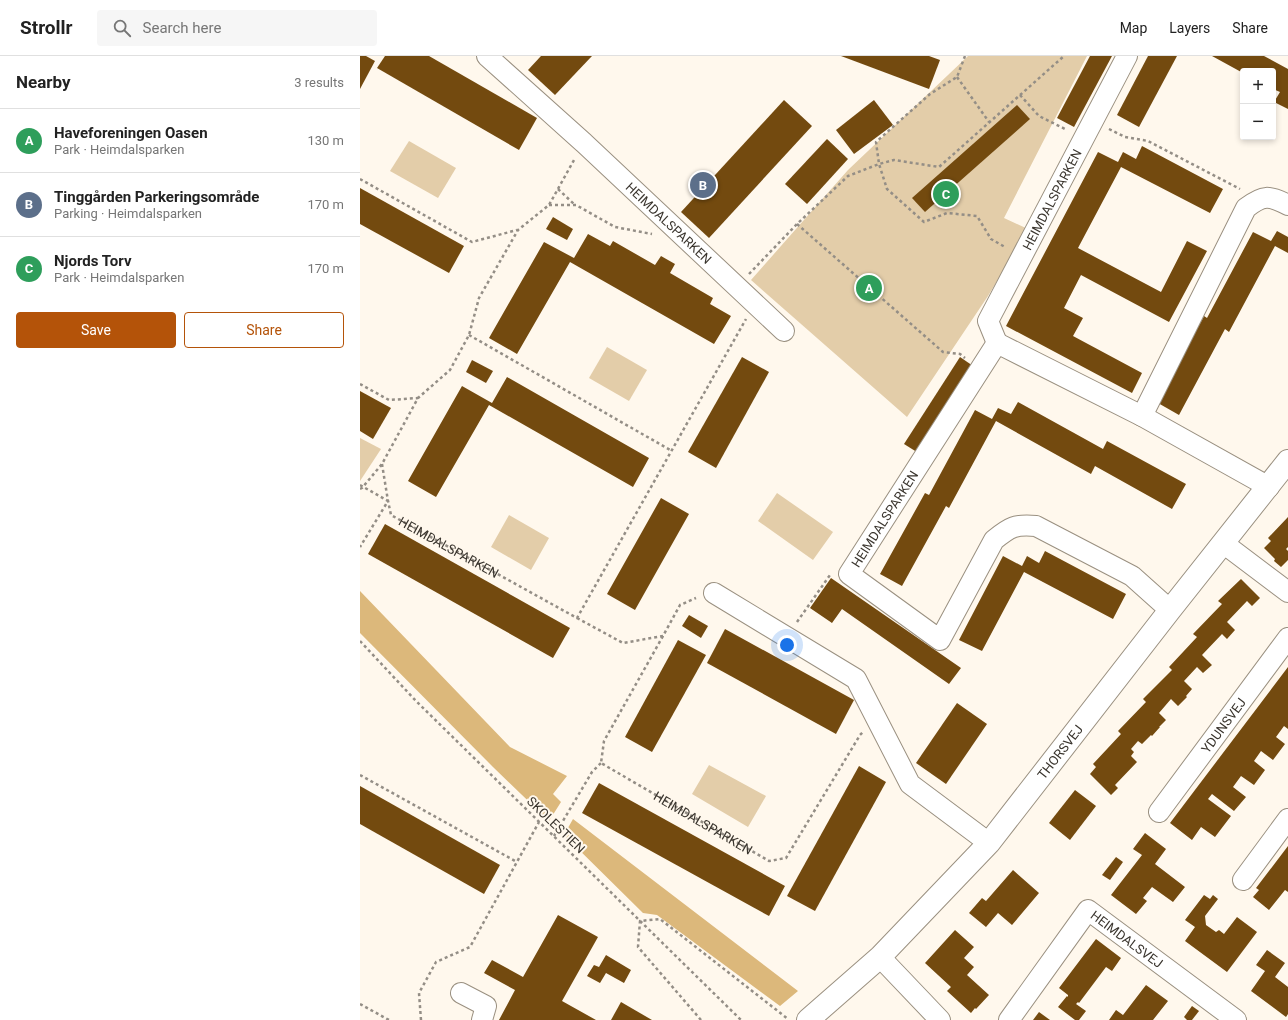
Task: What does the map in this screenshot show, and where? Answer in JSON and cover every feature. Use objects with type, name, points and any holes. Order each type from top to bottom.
[{"type":"street","name":"HEIMDALSPARKEN","points":[[487,56],[584,144],[784,331]]},
{"type":"street","name":"HEIMDALSPARKEN","points":[[1127,56],[988,321],[997,343],[849,574],[940,640],[994,540],[1008,529],[1022,525],[1036,526],[1132,576],[1170,610]]},
{"type":"street","points":[[1142,416],[1246,208],[1258,199],[1275,198],[1288,205]]},
{"type":"street","points":[[997,343],[1142,416],[1269,487]]},
{"type":"street","name":"THORSVEJ","points":[[808,1020],[880,957],[989,843],[1288,461]]},
{"type":"street","points":[[1223,543],[1288,592]]},
{"type":"street","points":[[714,593],[856,679],[910,784],[989,843]]},
{"type":"street","name":"YDUNSVEJ","points":[[1159,812],[1288,638]]},
{"type":"street","points":[[1243,880],[1288,819]]},
{"type":"street","name":"HEIMDALSVEJ","points":[[1009,1020],[1088,910],[1236,1020]]},
{"type":"street","points":[[880,957],[940,1020]]},
{"type":"street","points":[[461,993],[486,1006],[482,1020]]},
{"type":"path","points":[[966,56],[957,77],[930,94],[876,142],[879,164],[887,189],[924,222],[947,213],[977,216],[991,239],[1022,256]]},
{"type":"path","points":[[737,287],[797,224],[848,176],[894,160],[938,167],[1064,56]]},
{"type":"path","points":[[957,77],[989,122]]},
{"type":"path","points":[[1020,95],[1039,116],[1088,129],[1148,141],[1258,199]]},
{"type":"path","points":[[360,547],[388,501],[361,487],[382,464],[418,398],[450,370],[470,335],[479,298],[518,230],[549,205],[584,144]]},
{"type":"path","points":[[360,179],[472,242],[518,230]]},
{"type":"path","points":[[558,189],[576,205],[614,227],[659,235]]},
{"type":"path","points":[[549,205],[576,205]]},
{"type":"path","points":[[797,224],[944,352],[960,354],[981,368]]},
{"type":"path","points":[[577,618],[755,303]]},
{"type":"path","points":[[470,335],[672,451]]},
{"type":"path","points":[[360,384],[389,400],[418,398]]},
{"type":"path","name":"HEIMDALSPARKEN","points":[[382,464],[391,515],[623,643],[663,636]]},
{"type":"path","points":[[786,638],[832,573],[849,574]]},
{"type":"path","points":[[554,836],[592,772],[601,763],[604,741],[680,605],[700,596],[714,593]]},
{"type":"path","name":"SKOLESTIEN","points":[[360,641],[416,701],[741,1020]]},
{"type":"path","name":"HEIMDALSPARKEN","points":[[601,763],[769,861],[786,858],[860,734],[876,718]]},
{"type":"path","points":[[360,775],[517,862]]},
{"type":"path","points":[[422,1020],[420,993],[436,962],[470,947],[539,822]]},
{"type":"path","points":[[701,1020],[638,947],[640,921],[660,919],[790,1020]]},
{"type":"path","points":[[360,1004],[389,1020]]},
{"type":"shaded area","points":[[968,56],[1087,56],[1004,218],[1028,229],[988,296],[907,417],[751,280],[848,170]]},
{"type":"shaded area","points":[[409,141],[456,168],[438,198],[390,171]]},
{"type":"shaded area","points":[[607,347],[647,370],[629,401],[589,378]]},
{"type":"shaded area","points":[[360,438],[381,449],[360,481]]},
{"type":"shaded area","points":[[777,493],[833,532],[813,560],[758,521]]},
{"type":"shaded area","points":[[509,515],[549,538],[531,570],[491,547]]},
{"type":"shaded area","points":[[360,591],[510,747],[567,776],[553,794],[561,802],[549,821],[493,767],[360,633]]},
{"type":"shaded area","points":[[709,765],[766,796],[748,827],[692,794]]},
{"type":"shaded area","points":[[573,819],[798,991],[780,1006],[657,915],[643,913],[564,835]]},
{"type":"building","points":[[360,56],[366,56],[375,61],[360,89]]},
{"type":"building","points":[[385,56],[429,56],[537,118],[519,150],[377,68]]},
{"type":"building","points":[[541,56],[592,56],[555,95],[528,70]]},
{"type":"building","points":[[841,56],[929,56],[940,60],[929,89]]},
{"type":"building","points":[[1090,56],[1112,56],[1074,127],[1057,118]]},
{"type":"building","points":[[1148,56],[1177,56],[1139,127],[1117,115]]},
{"type":"building","points":[[1212,56],[1264,56],[1288,69],[1288,109],[1276,103],[1276,99],[1280,92],[1276,90],[1276,68],[1240,68],[1240,71]]},
{"type":"building","points":[[784,100],[812,126],[709,238],[681,212]]},
{"type":"building","points":[[874,100],[893,125],[854,154],[836,130]]},
{"type":"building","points":[[1017,105],[1030,119],[925,212],[912,198]]},
{"type":"building","points":[[827,139],[848,159],[807,204],[785,184]]},
{"type":"building","points":[[1142,146],[1223,189],[1210,213],[1121,167],[1078,248],[1161,292],[1187,241],[1207,251],[1169,322],[1081,275],[1064,308],[1083,318],[1073,336],[1142,373],[1132,393],[1006,326],[1098,152],[1118,162],[1123,152],[1136,159]]},
{"type":"building","points":[[360,188],[464,246],[449,273],[360,224]]},
{"type":"building","points":[[553,217],[573,229],[567,240],[546,229]]},
{"type":"building","points":[[1277,231],[1288,237],[1288,253],[1275,246],[1229,332],[1225,329],[1179,415],[1158,403],[1204,316],[1207,318],[1253,232],[1271,241]]},
{"type":"building","points":[[588,234],[610,246],[613,241],[655,265],[661,256],[675,264],[670,273],[713,298],[710,304],[731,316],[714,344],[570,262],[517,354],[489,338],[544,242],[574,258]]},
{"type":"building","points":[[742,357],[769,372],[716,468],[688,452]]},
{"type":"building","points":[[960,357],[976,368],[920,454],[904,444]]},
{"type":"building","points":[[472,360],[493,371],[486,383],[466,372]]},
{"type":"building","points":[[507,377],[649,458],[633,487],[489,405],[436,497],[408,481],[462,386],[492,403]]},
{"type":"building","points":[[360,391],[391,408],[373,439],[360,431]]},
{"type":"building","points":[[1018,402],[1103,449],[1107,441],[1186,484],[1172,509],[1095,466],[1091,474],[996,421],[949,508],[946,506],[902,586],[880,574],[925,493],[929,495],[975,410],[992,419],[998,408],[1011,414]]},
{"type":"building","points":[[661,498],[689,514],[635,610],[607,594]]},
{"type":"building","points":[[1288,517],[1288,547],[1286,549],[1288,551],[1288,560],[1281,567],[1274,561],[1275,559],[1264,548],[1271,541],[1268,538]]},
{"type":"building","points":[[385,524],[570,628],[553,658],[368,554]]},
{"type":"building","points":[[1045,551],[1126,594],[1113,619],[1024,572],[982,651],[959,640],[1003,556],[1022,566],[1027,556],[1039,563]]},
{"type":"building","points":[[831,578],[961,668],[949,684],[842,609],[832,623],[810,608]]},
{"type":"building","points":[[1241,579],[1260,598],[1252,606],[1247,601],[1227,622],[1235,630],[1227,639],[1222,634],[1202,655],[1212,665],[1203,673],[1197,667],[1184,681],[1192,689],[1186,696],[1187,697],[1178,706],[1171,699],[1159,713],[1166,720],[1152,736],[1151,735],[1142,744],[1138,741],[1131,749],[1134,752],[1131,756],[1137,762],[1115,785],[1118,788],[1111,795],[1090,774],[1096,767],[1093,764],[1121,734],[1118,731],[1146,702],[1143,699],[1172,670],[1169,667],[1197,637],[1193,634],[1222,604],[1218,601]]},
{"type":"building","points":[[689,615],[708,626],[701,638],[682,626]]},
{"type":"building","points":[[725,629],[854,700],[836,734],[707,663]]},
{"type":"building","points":[[678,640],[706,655],[652,752],[625,737]]},
{"type":"building","points":[[1288,667],[1288,729],[1284,726],[1276,737],[1285,744],[1273,760],[1261,751],[1254,761],[1265,770],[1254,785],[1241,776],[1233,787],[1246,797],[1234,811],[1212,794],[1208,799],[1231,816],[1215,837],[1201,827],[1192,840],[1170,823]]},
{"type":"building","points":[[957,703],[987,724],[946,784],[916,763]]},
{"type":"building","points":[[859,766],[886,782],[815,911],[787,896]]},
{"type":"building","points":[[599,783],[785,886],[769,916],[582,813]]},
{"type":"building","points":[[360,786],[500,865],[484,894],[360,824]]},
{"type":"building","points":[[1075,790],[1096,806],[1070,840],[1049,823]]},
{"type":"building","points":[[1145,833],[1166,849],[1155,864],[1185,887],[1173,902],[1152,887],[1143,898],[1147,901],[1136,914],[1111,895],[1142,855],[1133,849]]},
{"type":"building","points":[[1288,846],[1288,892],[1285,890],[1269,910],[1253,897],[1259,890],[1256,888]]},
{"type":"building","points":[[1116,857],[1123,862],[1110,880],[1102,875]]},
{"type":"building","points":[[1013,870],[1039,893],[1012,925],[998,913],[986,927],[969,913],[982,898],[986,901]]},
{"type":"building","points":[[1204,895],[1210,899],[1213,895],[1218,899],[1205,916],[1206,925],[1216,932],[1219,930],[1224,934],[1237,917],[1257,932],[1227,972],[1185,941],[1195,927],[1185,920]]},
{"type":"building","points":[[558,915],[598,937],[562,1001],[596,1020],[499,1020],[515,990],[484,973],[492,960],[523,977]]},
{"type":"building","points":[[955,930],[974,947],[964,958],[974,967],[967,975],[989,995],[971,1013],[947,991],[951,987],[925,963]]},
{"type":"building","points":[[1096,939],[1121,958],[1112,971],[1106,967],[1079,1003],[1078,1002],[1076,1004],[1086,1011],[1079,1020],[1075,1020],[1058,1007],[1067,996],[1068,997],[1068,995],[1059,988]]},
{"type":"building","points":[[1267,950],[1285,963],[1275,977],[1288,987],[1288,1014],[1286,1017],[1251,991],[1265,971],[1256,965]]},
{"type":"building","points":[[606,955],[631,970],[624,983],[606,973],[600,983],[587,976],[594,965],[599,967]]},
{"type":"building","points":[[1146,985],[1168,1001],[1153,1020],[1109,1020],[1116,1010],[1123,1015]]},
{"type":"building","points":[[621,1002],[652,1020],[611,1020]]},
{"type":"building","points":[[1192,1006],[1199,1011],[1192,1020],[1187,1020],[1184,1017]]},
{"type":"building","points":[[1039,1012],[1050,1020],[1033,1020]]},
{"type":"place","name":"Tinggården Parkeringsområde","points":[[703,185]]},
{"type":"place","name":"Njords Torv","points":[[946,194]]},
{"type":"place","name":"Haveforeningen Oasen","points":[[869,288]]}]
